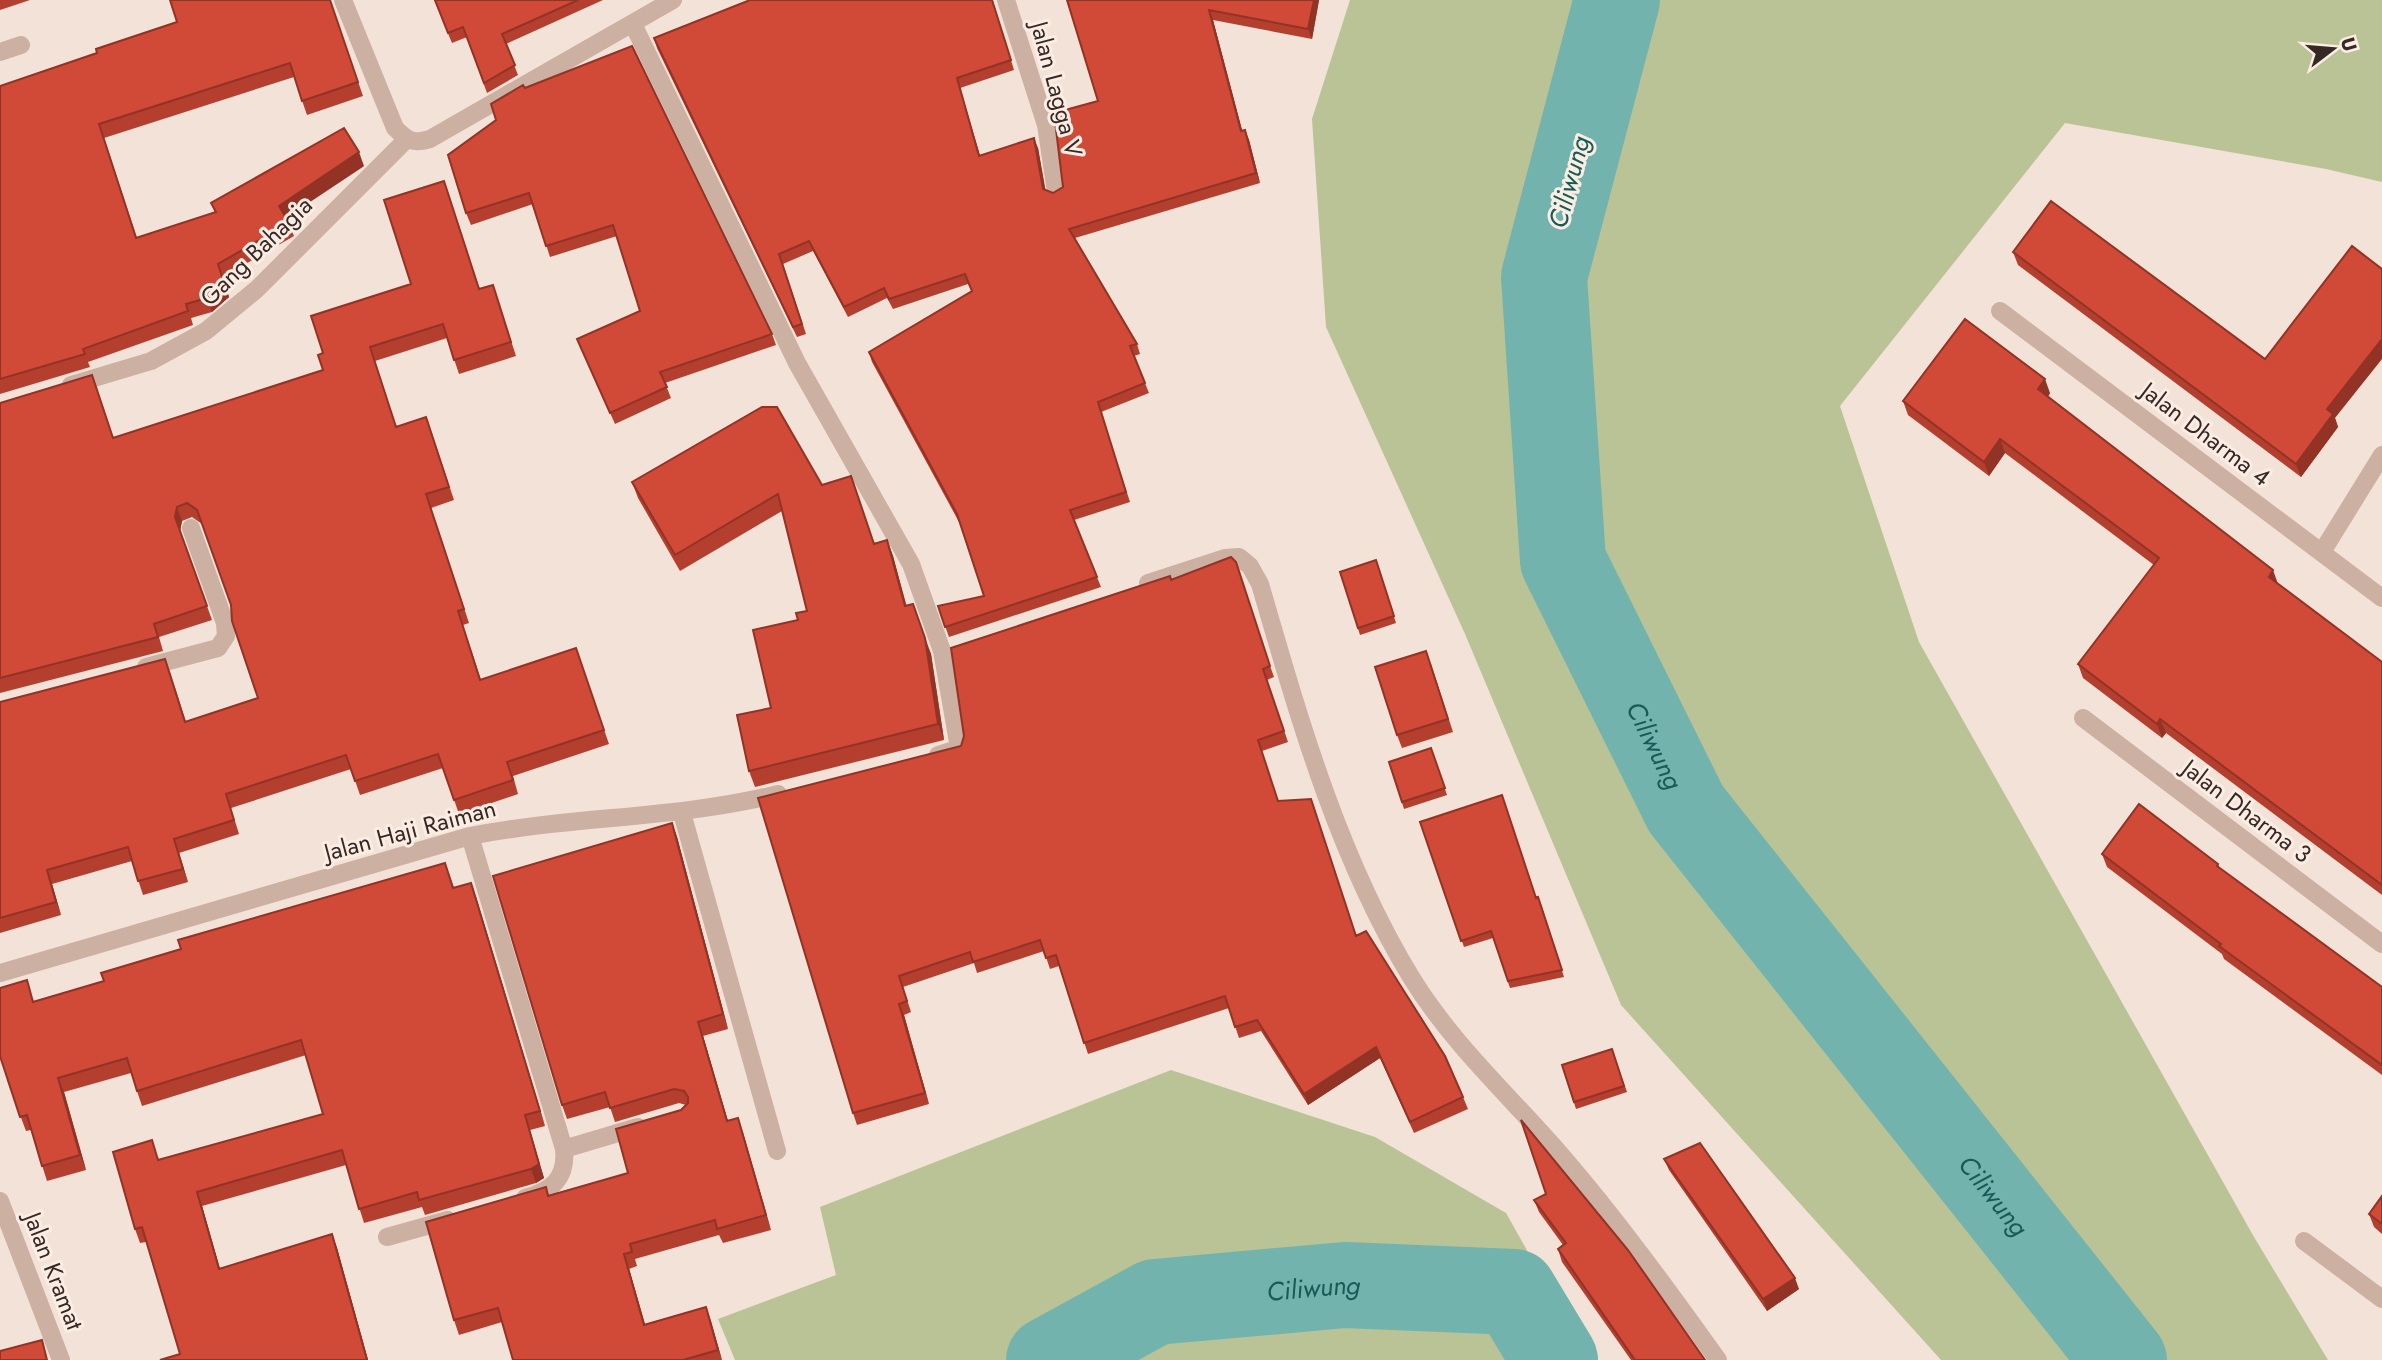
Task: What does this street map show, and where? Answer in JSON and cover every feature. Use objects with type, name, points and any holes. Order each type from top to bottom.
[{"type":"street","points":[[343,0],[396,128],[406,140],[415,143],[430,139],[673,0]]},
{"type":"street","name":"Jalan Lagga V","points":[[1006,0],[1046,125],[1056,192]]},
{"type":"street","points":[[632,24],[797,363],[911,564],[948,649],[958,742],[952,752],[916,760]]},
{"type":"street","points":[[0,52],[21,45]]},
{"type":"street","name":"Gang Bahagia","points":[[50,391],[151,361],[206,331],[257,289],[406,140]]},
{"type":"street","name":"Jalan Dharma 4","points":[[2000,311],[2382,598]]},
{"type":"street","points":[[2322,551],[2382,455]]},
{"type":"street","points":[[128,672],[218,648],[226,636],[225,622],[191,528]]},
{"type":"street","points":[[1135,588],[1224,558],[1239,557],[1250,566],[1260,584],[1301,724],[1350,854],[1411,978],[1482,1072],[1560,1154],[1638,1251],[1718,1360]]},
{"type":"street","name":"Jalan Dharma 3","points":[[2082,718],[2382,944]]},
{"type":"street","name":"Jalan Haji Raiman","points":[[0,973],[470,836],[524,827],[682,813],[795,790]]},
{"type":"street","points":[[682,813],[777,1151]]},
{"type":"street","points":[[470,836],[564,1149],[564,1169],[551,1189],[502,1205]]},
{"type":"street","points":[[564,1149],[656,1122]]},
{"type":"street","name":"Jalan Kramat","points":[[0,1200],[61,1360]]},
{"type":"street","points":[[387,1237],[464,1216]]},
{"type":"street","points":[[2304,1241],[2382,1299]]},
{"type":"green space","points":[[1350,0],[2382,0],[2382,182],[2326,169],[2065,123],[1840,406],[1919,642],[2254,1237],[2328,1360],[1941,1360],[1621,1005],[1465,634],[1326,327],[1312,119]]},
{"type":"green space","points":[[1171,1070],[1375,1137],[1506,1213],[1589,1360],[735,1360],[718,1319],[836,1275],[820,1207]]},
{"type":"building","points":[[170,0],[330,0],[358,82],[302,101],[290,63],[99,124],[136,238],[216,212],[211,203],[344,128],[359,152],[279,206],[289,223],[218,264],[224,283],[207,298],[186,304],[188,311],[83,349],[85,354],[0,379],[0,86],[97,53],[96,49],[177,22]]},
{"type":"building","points":[[435,0],[578,0],[502,34],[515,65],[484,83],[463,27],[448,33]]},
{"type":"building","points":[[750,0],[992,0],[1011,60],[957,78],[979,156],[1034,138],[1043,189],[1053,193],[1063,187],[1054,113],[1098,101],[1067,0],[1314,0],[1308,29],[1209,10],[1241,131],[1245,130],[1256,173],[1069,229],[1137,344],[1130,346],[1145,383],[1098,402],[1126,492],[1070,510],[1097,577],[945,627],[938,606],[984,596],[957,514],[869,352],[972,291],[965,274],[889,299],[884,288],[844,307],[809,241],[779,254],[802,324],[793,327],[654,38]]},
{"type":"building","points":[[632,46],[772,334],[660,372],[667,387],[610,413],[577,339],[640,311],[613,225],[546,246],[529,193],[466,213],[448,155],[496,120],[491,104],[523,85],[525,88]]},
{"type":"building","points":[[444,181],[479,289],[493,285],[511,342],[454,360],[443,324],[370,347],[396,427],[426,417],[449,487],[426,494],[464,609],[458,611],[480,680],[576,648],[604,730],[507,762],[513,780],[454,800],[438,754],[355,781],[346,755],[226,794],[234,820],[174,839],[183,869],[138,881],[128,847],[47,870],[56,902],[0,918],[0,702],[165,659],[185,722],[258,698],[232,621],[231,605],[197,510],[187,503],[177,507],[175,517],[207,606],[154,624],[158,637],[0,678],[0,403],[92,375],[113,438],[323,370],[318,355],[323,353],[311,316],[411,284],[384,200]]},
{"type":"building","points":[[2051,201],[2265,359],[2352,246],[2382,269],[2382,339],[2327,409],[2333,414],[2296,464],[2013,252]]},
{"type":"building","points":[[1965,319],[2045,379],[2038,389],[2273,570],[2269,577],[2382,662],[2382,885],[2160,719],[2157,724],[2078,664],[2159,558],[2000,439],[1984,462],[1903,401]]},
{"type":"building","points":[[762,407],[777,407],[822,485],[851,476],[874,544],[887,540],[905,606],[913,604],[925,638],[938,724],[749,771],[737,715],[771,708],[753,630],[798,620],[796,613],[807,611],[778,494],[675,555],[632,482]]},
{"type":"building","points":[[1231,557],[1236,562],[1270,666],[1263,669],[1284,731],[1258,740],[1278,801],[1311,799],[1356,936],[1366,931],[1445,1056],[1463,1097],[1410,1122],[1376,1047],[1304,1094],[1257,1020],[1235,1027],[1225,996],[1084,1043],[1056,955],[1046,958],[1040,940],[973,962],[970,952],[899,976],[907,1001],[899,1004],[925,1093],[853,1113],[758,798],[961,746],[964,736],[951,648],[1170,576],[1171,580]]},
{"type":"building","points":[[1376,560],[1394,616],[1358,628],[1340,572]]},
{"type":"building","points":[[1426,651],[1448,719],[1397,735],[1375,667]]},
{"type":"building","points":[[1431,748],[1445,788],[1402,802],[1389,762]]},
{"type":"building","points":[[1502,795],[1562,970],[1508,981],[1491,931],[1461,941],[1420,822]]},
{"type":"building","points":[[2139,804],[2218,864],[2217,866],[2382,987],[2382,1065],[2219,946],[2221,944],[2102,854]]},
{"type":"building","points":[[672,823],[723,1014],[698,1022],[727,1121],[738,1118],[766,1215],[717,1229],[715,1220],[630,1244],[632,1252],[624,1254],[644,1325],[706,1307],[718,1350],[683,1360],[513,1360],[498,1308],[454,1320],[426,1222],[546,1187],[548,1196],[628,1173],[616,1129],[681,1110],[688,1103],[688,1097],[684,1091],[674,1089],[610,1108],[605,1092],[562,1105],[493,876]]},
{"type":"building","points":[[445,863],[453,888],[471,883],[540,1111],[525,1115],[539,1164],[531,1169],[419,1200],[417,1192],[359,1209],[342,1150],[197,1192],[219,1269],[332,1234],[367,1360],[160,1360],[180,1354],[142,1227],[135,1229],[113,1152],[152,1140],[158,1160],[323,1114],[301,1040],[137,1091],[127,1058],[58,1078],[80,1155],[42,1166],[27,1115],[20,1117],[0,1056],[0,988],[27,980],[33,1002],[104,981],[101,973],[181,949],[178,940]]},
{"type":"building","points":[[1612,1049],[1624,1086],[1574,1102],[1562,1065]]},
{"type":"building","points":[[1521,1120],[1628,1250],[1705,1360],[1635,1360],[1558,1249],[1566,1243],[1534,1200],[1546,1194]]},
{"type":"building","points":[[1700,1143],[1795,1278],[1763,1299],[1664,1159]]},
{"type":"building","points":[[2382,1196],[2382,1224],[2369,1214]]},
{"type":"building","points":[[42,1340],[47,1360],[0,1360],[0,1351]]},
{"type":"waterway","name":"Ciliwung","points":[[1617,0],[1544,277],[1563,561],[1686,809],[2124,1360]]},
{"type":"waterway","name":"Ciliwung","points":[[1049,1360],[1155,1302],[1345,1285],[1514,1292],[1555,1360]]}]
